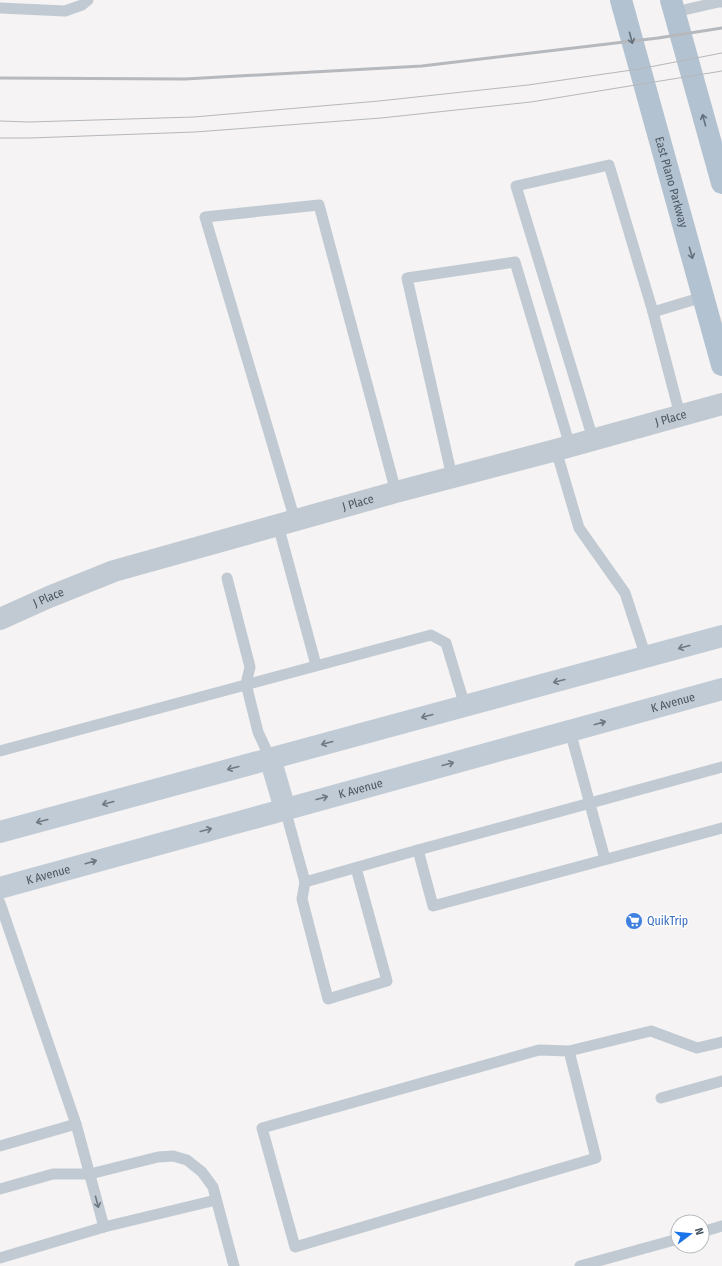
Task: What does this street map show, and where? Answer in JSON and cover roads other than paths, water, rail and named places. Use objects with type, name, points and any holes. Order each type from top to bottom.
[{"type":"main road","name":"East Plano Parkway","points":[[621,0],[722,365]]},
{"type":"main road","points":[[673,6],[718,156],[722,183]]},
{"type":"main road","points":[[0,832],[722,636]]},
{"type":"main road","name":"K Avenue","points":[[0,888],[722,689]]},
{"type":"main road","points":[[270,758],[285,809]]},
{"type":"street","name":"J Place","points":[[0,618],[114,571],[396,492],[722,404]]},
{"type":"lane","points":[[0,8],[65,11],[82,5],[88,0]]},
{"type":"lane","points":[[673,6],[722,2]]},
{"type":"lane","points":[[593,439],[516,186],[609,165],[653,312],[680,415]]},
{"type":"lane","points":[[316,665],[287,522],[205,217],[319,205],[396,492]]},
{"type":"lane","points":[[452,477],[407,278],[515,262],[563,448],[579,528],[625,593],[646,657]]},
{"type":"lane","points":[[653,312],[703,297]]},
{"type":"lane","points":[[227,578],[250,667],[246,684],[258,732],[270,758]]},
{"type":"lane","points":[[0,751],[431,635],[446,643],[465,706]]},
{"type":"lane","points":[[570,731],[605,860]]},
{"type":"lane","points":[[305,882],[722,767]]},
{"type":"lane","points":[[285,809],[305,882],[302,899],[328,999],[387,981],[356,868]]},
{"type":"lane","points":[[418,850],[433,906],[722,828]]},
{"type":"lane","points":[[0,903],[76,1124],[104,1227]]},
{"type":"lane","points":[[569,1051],[596,1158],[295,1247],[262,1128],[540,1050],[569,1051],[652,1031],[697,1048],[722,1042]]},
{"type":"lane","points":[[661,1098],[722,1081]]},
{"type":"lane","points":[[0,1146],[76,1124]]},
{"type":"lane","points":[[0,1188],[53,1174],[90,1174],[158,1157],[173,1156],[187,1160],[202,1172],[212,1187],[234,1266]]},
{"type":"lane","points":[[0,1258],[104,1227],[216,1200]]},
{"type":"lane","points":[[710,1230],[722,1226]]},
{"type":"lane","points":[[580,1266],[670,1241]]},
{"type":"tram line","points":[[0,121],[29,122],[194,117],[379,101],[528,85],[639,69],[722,53]]},
{"type":"tram line","points":[[0,138],[195,132],[381,118],[531,102],[722,71]]},
{"type":"railway","points":[[0,78],[185,79],[422,66],[658,38],[722,28]]},
{"type":"place","name":"QuikTrip","points":[[634,921]]}]
